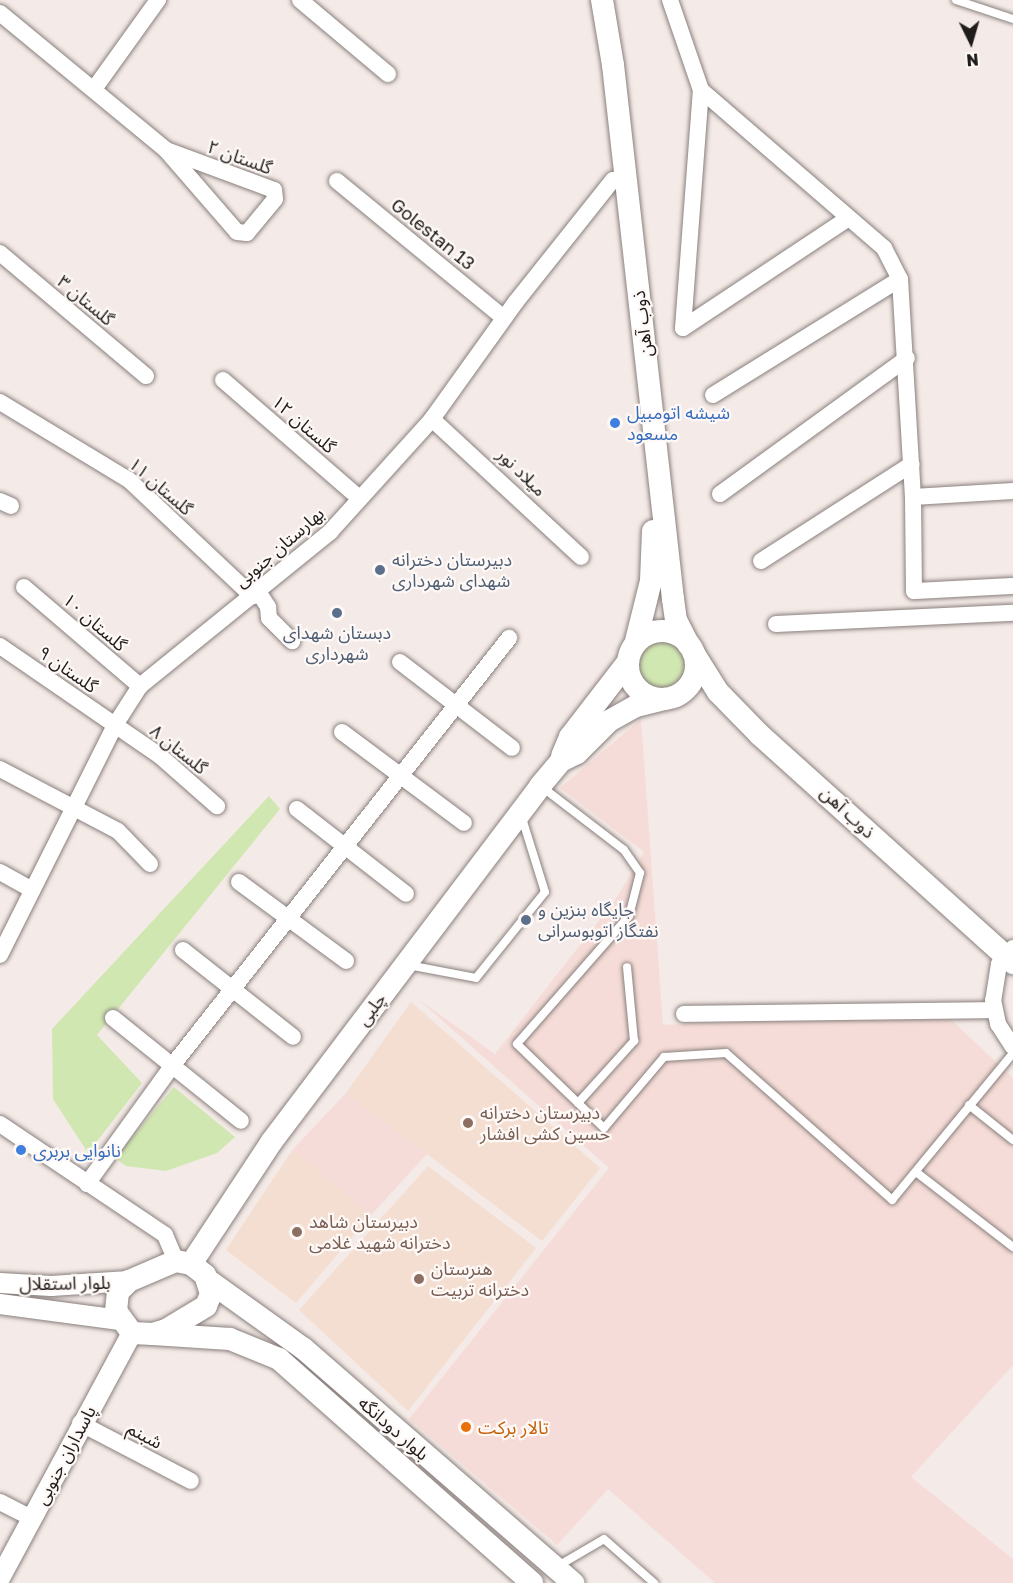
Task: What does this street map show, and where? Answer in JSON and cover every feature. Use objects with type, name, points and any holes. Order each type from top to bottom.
[{"type":"main road","name":"ذوب آهن","points":[[586,0],[620,180],[676,620],[718,692],[760,735],[1010,956]]},
{"type":"main road","name":"ذوب آهن","points":[[602,0],[653,518],[651,581],[632,651]]},
{"type":"main road","points":[[663,631],[673,633],[691,648],[696,663],[690,684],[683,692],[636,706],[609,721],[576,753],[561,761],[570,737],[632,651],[663,631]]},
{"type":"main road","points":[[632,651],[637,690],[655,699],[665,699]]},
{"type":"main road","name":"چلبی","points":[[183,1263],[520,810],[561,761]]},
{"type":"main road","points":[[183,1263],[129,1281],[115,1301],[135,1329],[184,1322],[206,1306],[209,1281]]},
{"type":"main road","name":"بلوار دودانگه","points":[[183,1263],[304,1349],[573,1583]]},
{"type":"main road","name":"بلوار دودانگه","points":[[135,1329],[230,1339],[279,1359],[519,1578]]},
{"type":"main road","points":[[519,1578],[530,1546]]},
{"type":"street","points":[[94,89],[158,0]]},
{"type":"street","points":[[300,0],[388,74]]},
{"type":"street","points":[[670,0],[701,90],[683,328],[847,219]]},
{"type":"street","name":"گلستان ۲","points":[[0,13],[166,150],[237,232],[247,233],[275,199],[274,190],[166,150]]},
{"type":"street","points":[[701,90],[847,219],[884,248],[900,279],[907,358],[912,464],[914,591],[1013,586]]},
{"type":"street","name":"بهارستان جنوبی","points":[[0,955],[115,725],[140,686],[256,595],[330,532],[432,419],[504,318],[620,180]]},
{"type":"street","name":"Golestan 13","points":[[337,181],[504,318]]},
{"type":"street","name":"گلستان ۳","points":[[0,253],[146,376]]},
{"type":"street","points":[[713,395],[900,279]]},
{"type":"street","points":[[720,494],[907,358]]},
{"type":"street","name":"گلستان ۱۲","points":[[223,380],[359,498]]},
{"type":"street","name":"گلستان ۱۱","points":[[0,402],[129,480],[256,595]]},
{"type":"street","name":"میلاد نور","points":[[432,419],[581,557]]},
{"type":"street","points":[[760,561],[912,464]]},
{"type":"street","points":[[913,497],[1013,491]]},
{"type":"street","name":"گلستان ۱۰","points":[[24,587],[140,686]]},
{"type":"street","points":[[256,595],[268,607],[269,618],[292,641]]},
{"type":"street","points":[[776,624],[1013,613]]},
{"type":"street","points":[[87,1184],[172,1066],[509,638]]},
{"type":"street","name":"گلستان ۹","points":[[0,646],[115,725]]},
{"type":"street","points":[[400,662],[512,748]]},
{"type":"street","name":"گلستان ۸","points":[[115,725],[160,756],[217,806]]},
{"type":"street","points":[[342,732],[464,822]]},
{"type":"street","points":[[0,769],[118,831],[150,864]]},
{"type":"street","points":[[297,809],[406,894]]},
{"type":"street","points":[[0,872],[32,890]]},
{"type":"street","points":[[238,882],[289,917],[346,961]]},
{"type":"street","points":[[183,950],[293,1037]]},
{"type":"street","points":[[1010,956],[996,977],[994,1010],[1013,1047]]},
{"type":"street","points":[[684,1014],[994,1010]]},
{"type":"street","points":[[113,1018],[240,1121]]},
{"type":"street","points":[[0,1124],[165,1235],[183,1263]]},
{"type":"street","name":"بلوار استقلال","points":[[0,1283],[51,1286],[129,1281]]},
{"type":"street","name":"بلوار استقلال","points":[[0,1304],[135,1329]]},
{"type":"street","name":"پاسداران جنوبی","points":[[0,1578],[80,1423],[135,1329]]},
{"type":"street","name":"شبنم","points":[[80,1423],[191,1481]]},
{"type":"street","points":[[0,1502],[32,1518]]},
{"type":"lane","points":[[956,0],[1013,19]]},
{"type":"lane","points":[[540,786],[624,850],[639,873],[629,916],[517,1044],[604,1128],[664,1057],[726,1053],[892,1200],[1013,1053]]},
{"type":"lane","points":[[405,964],[476,978],[545,892],[520,810]]},
{"type":"lane","points":[[578,1103],[634,1041],[627,968]]},
{"type":"lane","points":[[969,1105],[1013,1140]]},
{"type":"lane","points":[[916,1172],[1013,1247]]},
{"type":"lane","points":[[555,1568],[603,1539],[654,1583]]},
{"type":"shaded area","points":[[641,719],[663,1025],[943,1012],[1013,1078],[1013,1365],[911,1477],[1013,1559],[1013,1583],[715,1583],[608,1489],[557,1545],[409,1419],[609,1168],[418,999],[495,1054],[615,900],[644,852],[560,788]]},
{"type":"shaded area","name":"دبیرستان دخترانه حسین کشی افشار","points":[[411,1002],[600,1168],[542,1241],[346,1093]]},
{"type":"shaded area","points":[[346,1093],[427,1154],[371,1215],[293,1149]]},
{"type":"shaded area","name":"دبیرستان شاهد دخترانه شهید غلامی","points":[[293,1149],[371,1215],[296,1303],[226,1250]]},
{"type":"shaded area","name":"هنرستان دخترانه تربیت","points":[[428,1166],[536,1248],[408,1411],[299,1310]]},
{"type":"green space","points":[[655,637],[667,637],[682,645],[690,660],[690,672],[682,687],[667,695],[655,695],[640,687],[632,672],[632,660],[640,645]]},
{"type":"green space","points":[[269,796],[280,809],[97,1035],[142,1083],[88,1153],[53,1099],[52,1029]]},
{"type":"green space","points":[[174,1087],[235,1137],[217,1153],[166,1171],[126,1166],[115,1158]]},
{"type":"place","name":"شیشه اتومبیل مسعود","points":[[615,423]]},
{"type":"place","name":"دبیرستان دخترانه شهدای شهرداری","points":[[380,570]]},
{"type":"place","name":"دبستان شهدای شهرداری","points":[[337,613]]},
{"type":"place","name":"جایگاه بنزین و نفتگاز اتوبوسرانی","points":[[526,920]]},
{"type":"place","name":"دبیرستان دخترانه حسین کشی افشار","points":[[468,1123]]},
{"type":"place","name":"نانوایی بربری","points":[[21,1150]]},
{"type":"place","name":"دبیرستان شاهد دخترانه شهید غلامی","points":[[297,1232]]},
{"type":"place","name":"هنرستان دخترانه تربیت","points":[[419,1279]]},
{"type":"place","name":"تالار برکت","points":[[466,1427]]}]
